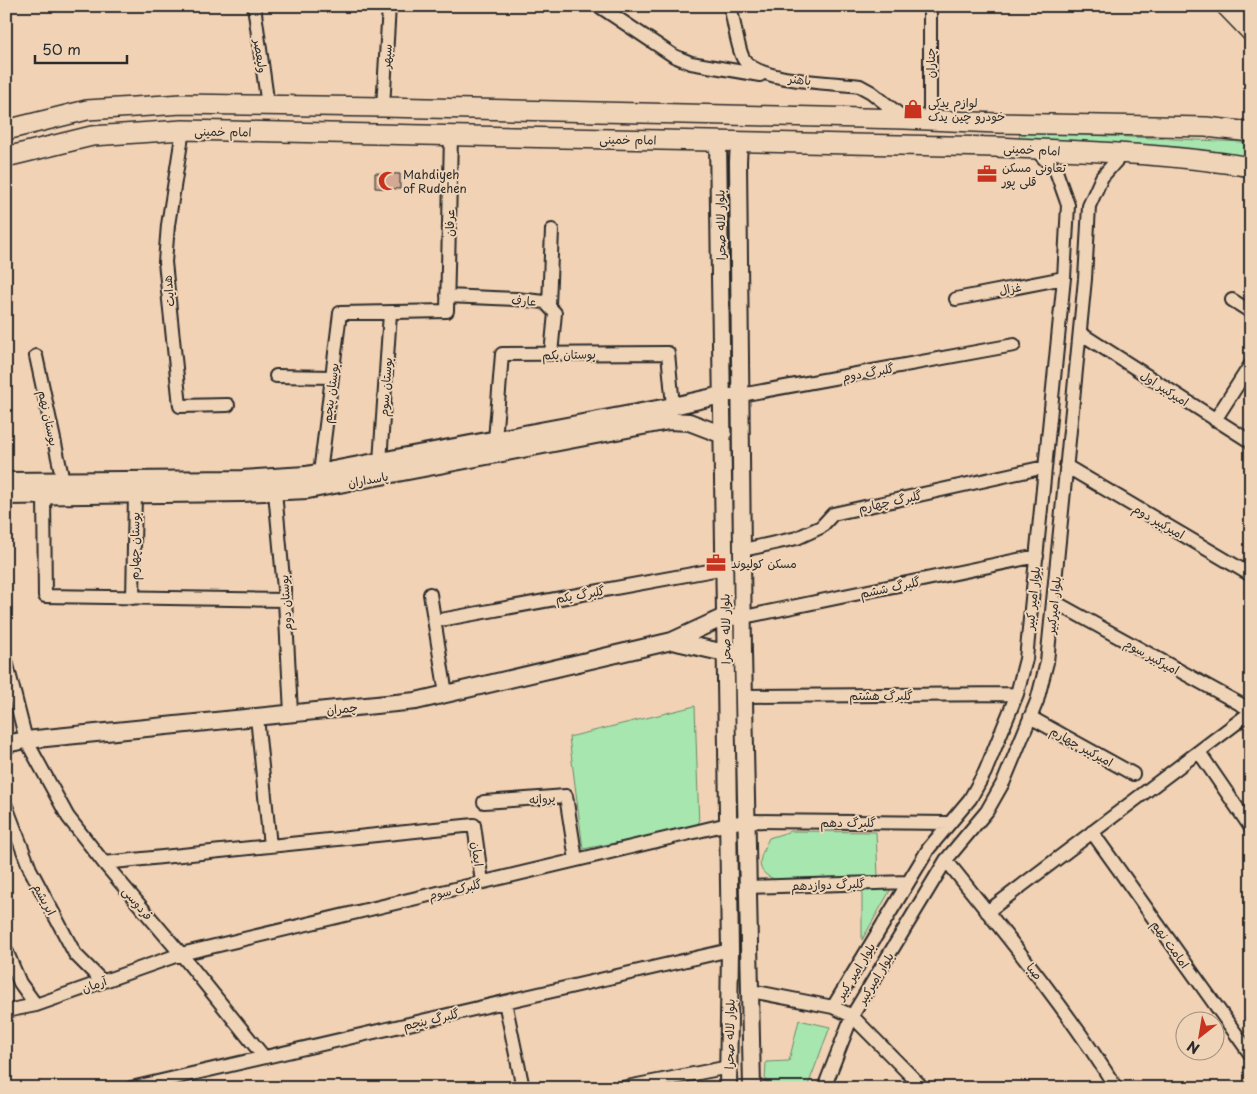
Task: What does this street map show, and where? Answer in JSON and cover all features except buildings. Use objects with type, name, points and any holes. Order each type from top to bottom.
[{"type":"highway","points":[[1226,6],[1251,32]]},
{"type":"highway","points":[[1244,6],[1251,14]]},
{"type":"highway","name":"امام خمینی","points":[[6,130],[87,110],[182,104],[905,118],[997,123],[1206,127],[1251,132]]},
{"type":"highway","points":[[526,111],[526,137]]},
{"type":"highway","points":[[995,147],[997,123]]},
{"type":"highway","name":"امام خمینی","points":[[6,157],[92,136],[183,130],[995,147],[1123,153],[1251,167]]},
{"type":"main road","name":"بلوار لاله صحرا","points":[[718,141],[730,950],[728,1088]]},
{"type":"main road","name":"بلوار لاله صحرا","points":[[739,142],[743,652],[752,1088]]},
{"type":"main road","points":[[719,177],[738,177]]},
{"type":"main road","name":"پاسداران","points":[[6,496],[275,492],[317,488],[722,395]]},
{"type":"main road","name":"پاسداران","points":[[6,481],[282,477],[669,421],[688,422],[723,435]]},
{"type":"main road","name":"چمران","points":[[6,744],[26,740],[416,701],[672,641],[724,617],[744,618]]},
{"type":"main road","name":"چمران","points":[[672,641],[726,654],[743,652]]},
{"type":"street","name":"ولیعصر","points":[[254,6],[268,106]]},
{"type":"street","name":"سپهر","points":[[383,107],[389,6]]},
{"type":"street","points":[[599,6],[674,56],[691,63],[773,77]]},
{"type":"street","name":"باهنر","points":[[730,6],[744,59],[754,68],[773,77],[860,86],[905,118]]},
{"type":"street","name":"چناران","points":[[930,6],[930,120]]},
{"type":"street","points":[[870,118],[876,113],[879,106],[871,92]]},
{"type":"street","name":"هدایت","points":[[183,130],[168,225],[165,262],[180,406],[228,405]]},
{"type":"street","name":"عرفان","points":[[390,312],[447,311],[452,136]]},
{"type":"street","name":"بلوار امیر کبیر","points":[[833,1007],[928,848],[970,799],[985,772],[1017,694],[1026,658],[1064,278],[1068,204],[1056,171],[1035,149]]},
{"type":"street","name":"بلوار امیرکبیر","points":[[824,1088],[852,1016],[946,860],[987,811],[1004,781],[1037,701],[1047,662],[1085,280],[1089,206],[1102,177],[1123,153]]},
{"type":"street","points":[[548,305],[552,230]]},
{"type":"street","name":"غزال","points":[[956,299],[1064,278]]},
{"type":"street","name":"عارف","points":[[447,296],[545,302],[555,313],[551,354]]},
{"type":"street","points":[[1232,300],[1251,312]]},
{"type":"street","name":"بوستان پنجم","points":[[320,473],[340,313],[390,312]]},
{"type":"street","name":"بوستان سوم","points":[[380,462],[390,312]]},
{"type":"street","name":"امیرکبیر اول","points":[[1080,333],[1251,442]]},
{"type":"street","name":"گلبرگ دوم","points":[[722,395],[741,395],[1014,345]]},
{"type":"street","name":"بوستان یکم","points":[[496,447],[502,354],[668,353],[673,406]]},
{"type":"street","name":"بوستان نهم","points":[[36,356],[63,481]]},
{"type":"street","points":[[1216,420],[1251,364]]},
{"type":"street","points":[[276,376],[332,377]]},
{"type":"street","name":"امیرکبیر دوم","points":[[1066,466],[1251,575]]},
{"type":"street","name":"گلبرگ چهارم","points":[[743,550],[797,538],[821,527],[833,514],[1045,467]]},
{"type":"street","name":"بوستان دوم","points":[[275,492],[285,600],[291,714]]},
{"type":"street","name":"بوستان چهارم","points":[[133,598],[135,494]]},
{"type":"street","points":[[44,496],[45,596],[285,600]]},
{"type":"street","name":"گلبرگ ششم","points":[[744,618],[1036,556]]},
{"type":"street","name":"گلبرگ یکم","points":[[434,621],[725,568]]},
{"type":"street","points":[[430,594],[446,694]]},
{"type":"street","name":"امیرکبیر سوم","points":[[1053,601],[1251,711]]},
{"type":"street","points":[[1026,658],[1047,662]]},
{"type":"street","name":"فردوسی","points":[[6,661],[26,740],[68,817],[264,1057]]},
{"type":"street","name":"گلبرگ هشتم","points":[[745,696],[1017,694]]},
{"type":"street","points":[[987,912],[1251,711]]},
{"type":"street","points":[[104,863],[270,846],[257,717]]},
{"type":"street","name":"امیرکبیر چهارم","points":[[1030,717],[1133,774]]},
{"type":"street","points":[[1199,752],[1251,828]]},
{"type":"street","name":"پروانه","points":[[484,802],[566,796],[576,860]]},
{"type":"street","name":"ابریشم","points":[[6,806],[30,869],[75,954],[102,981]]},
{"type":"street","name":"گلبرگ دهم","points":[[728,824],[747,821],[949,823]]},
{"type":"street","name":"گلبرک سوم","points":[[181,954],[728,824]]},
{"type":"street","name":"ایمان","points":[[270,846],[474,825],[482,882]]},
{"type":"street","name":"امامت نهم","points":[[1092,832],[1251,1055]]},
{"type":"street","name":"صبا","points":[[946,860],[1041,979],[1116,1088]]},
{"type":"street","name":"گلبرگ دوازدهم","points":[[748,887],[908,882]]},
{"type":"street","points":[[6,950],[20,983],[36,1005]]},
{"type":"street","name":"گلبرگ پنجم","points":[[131,1088],[730,950]]},
{"type":"street","name":"آرمان","points":[[6,1012],[36,1005],[181,954]]},
{"type":"street","points":[[6,977],[20,983]]},
{"type":"street","points":[[751,991],[833,1007],[852,1016],[923,1088]]},
{"type":"street","points":[[505,1002],[522,1088]]},
{"type":"street","points":[[622,1088],[729,1067]]},
{"type":"green space","points":[[1019,132],[1243,142],[1251,144],[1251,157],[1020,142]]},
{"type":"green space","points":[[695,706],[699,827],[583,849],[569,737]]},
{"type":"green space","points":[[791,831],[876,832],[878,876],[780,881],[771,878],[765,874],[760,864],[765,846],[769,838]]},
{"type":"green space","points":[[892,887],[862,940],[862,889]]},
{"type":"green space","points":[[799,1020],[830,1027],[807,1088],[774,1088],[765,1080],[766,1062],[789,1061]]},
{"type":"place","name":"لوازم یدکی خودرو چین یدک","points":[[913,109]]},
{"type":"place","name":"تعاونی مسکن قلی پور","points":[[987,174]]},
{"type":"place","name":"Mahdiyeh of Rudehen","points":[[388,181]]},
{"type":"place","name":"مسکن کولیوند","points":[[716,563]]}]
